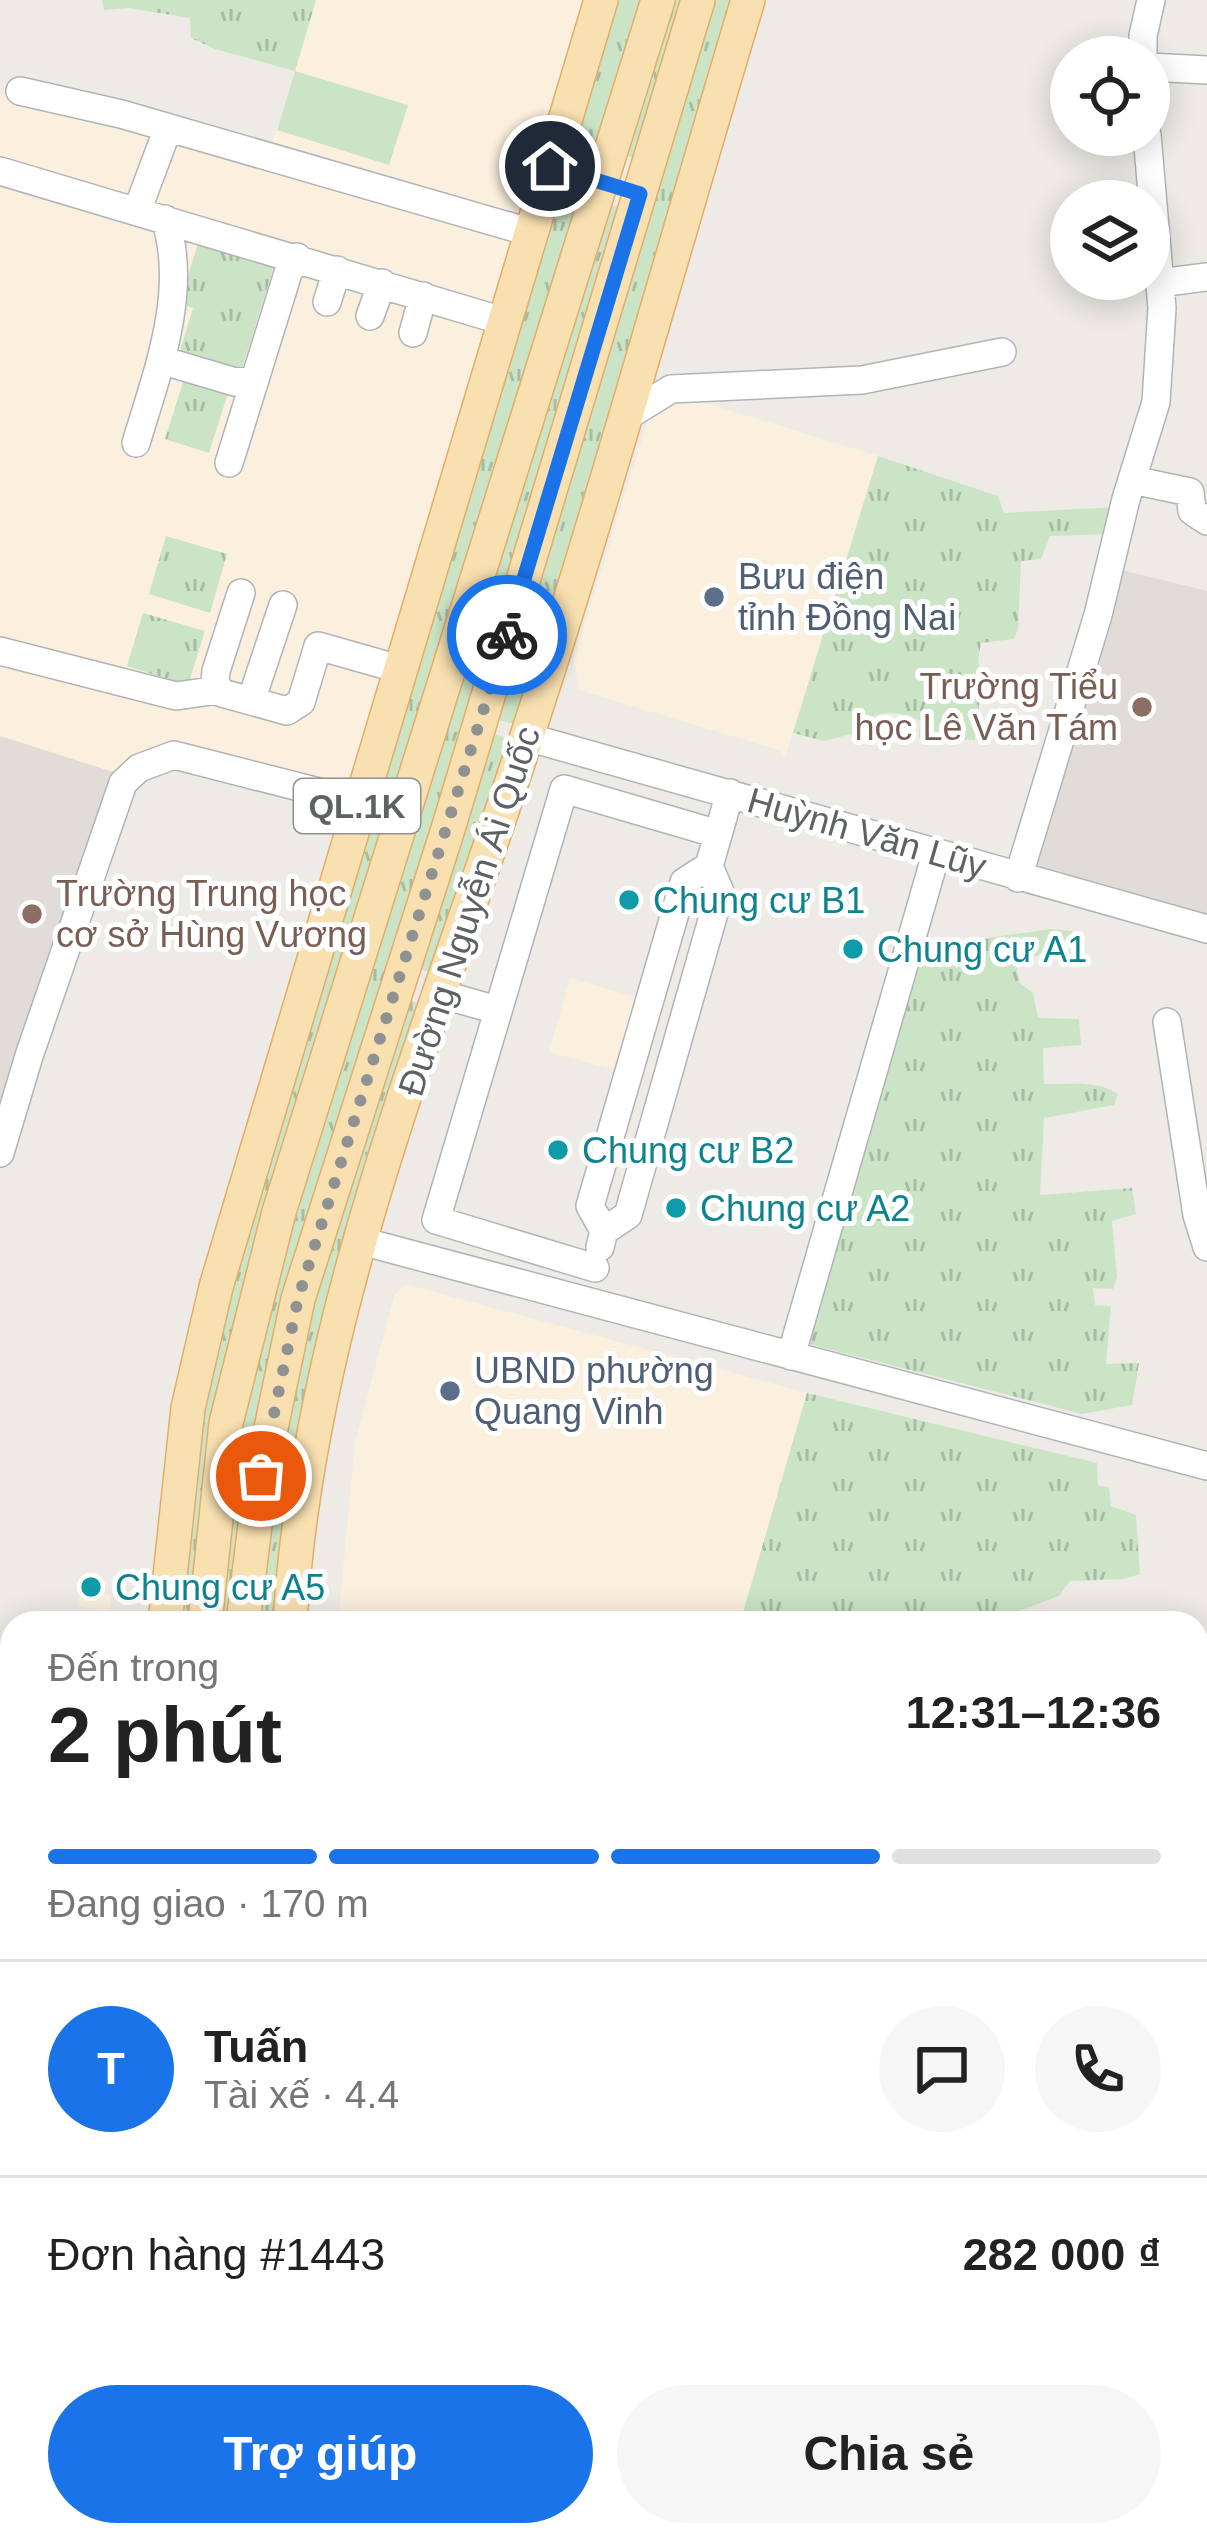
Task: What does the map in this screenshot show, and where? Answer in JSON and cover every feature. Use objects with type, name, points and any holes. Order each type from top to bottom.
[{"type":"main road","name":"QL.1K","points":[[166,1611],[188,1408],[207,1327],[358,802],[602,0]]},
{"type":"main road","name":"QL.1K","points":[[207,1611],[226,1423],[279,1212],[658,0]]},
{"type":"main road","name":"Đường Nguyễn Ái Quốc","points":[[244,1611],[261,1476],[298,1299],[480,722],[698,0]]},
{"type":"main road","name":"Đường Nguyễn Ái Quốc","points":[[291,1611],[308,1466],[361,1241],[527,737],[748,0]]},
{"type":"main road","points":[[550,166],[640,194]]},
{"type":"main road","points":[[480,722],[527,737]]},
{"type":"main road","points":[[398,980],[440,994]]},
{"type":"street","points":[[1142,36],[1150,0]]},
{"type":"street","points":[[1170,69],[1207,70]]},
{"type":"street","points":[[20,91],[168,128],[529,232]]},
{"type":"street","points":[[137,211],[168,128]]},
{"type":"street","points":[[0,171],[502,321]]},
{"type":"street","points":[[136,443],[170,315],[174,246],[165,219]]},
{"type":"street","points":[[229,463],[297,257]]},
{"type":"street","points":[[327,302],[337,270]]},
{"type":"street","points":[[1170,282],[1207,277]]},
{"type":"street","points":[[370,316],[382,283]]},
{"type":"street","points":[[412,333],[423,296]]},
{"type":"street","points":[[1018,878],[1092,637],[1156,402],[1162,354],[1160,300]]},
{"type":"street","points":[[624,418],[670,389],[862,380],[1002,352]]},
{"type":"street","points":[[160,360],[236,382],[255,380]]},
{"type":"street","points":[[1132,480],[1187,490],[1192,495],[1192,511],[1207,520]]},
{"type":"street","points":[[218,690],[216,671],[241,592]]},
{"type":"street","points":[[251,701],[283,605]]},
{"type":"street","points":[[0,651],[176,696],[218,690],[287,711],[301,702],[318,646],[399,668]]},
{"type":"street","name":"Huỳnh Văn Lũy","points":[[527,737],[1207,929]]},
{"type":"street","points":[[0,1153],[123,783],[139,768],[174,755],[358,802]]},
{"type":"street","points":[[595,1268],[436,1220],[564,789],[718,834]]},
{"type":"street","points":[[585,1301],[604,1231],[628,1215],[702,957],[720,892],[709,866],[730,793]]},
{"type":"street","points":[[791,1356],[936,854]]},
{"type":"street","points":[[604,1231],[590,1206],[684,881],[709,866]]},
{"type":"street","points":[[440,994],[497,1010]]},
{"type":"street","points":[[1167,1022],[1197,1214],[1207,1247]]},
{"type":"street","points":[[361,1241],[1207,1466]]},
{"type":"shaded area","points":[[316,0],[588,0],[520,220],[271,147]]},
{"type":"shaded area","points":[[0,94],[114,120],[516,235],[351,787],[173,742],[132,758],[116,773],[0,736]]},
{"type":"shaded area","name":"Bưu điện tỉnh Đồng Nai","points":[[683,396],[878,456],[785,758],[778,750],[579,690],[574,660],[650,413]]},
{"type":"shaded area","name":"Trường Tiểu học Lê Văn Tám","points":[[1118,569],[1207,591],[1207,916],[1031,868]]},
{"type":"shaded area","name":"Trường Trung học cơ sở Hùng Vương","points":[[0,736],[116,773],[0,1108]]},
{"type":"shaded area","points":[[570,978],[638,998],[618,1071],[549,1052]]},
{"type":"shaded area","points":[[402,1286],[807,1393],[743,1611],[339,1611],[355,1442],[394,1296]]},
{"type":"shaded area","points":[[80,1592],[111,1595],[109,1611],[79,1606]]},
{"type":"green space","points":[[102,0],[316,0],[295,71],[191,38],[190,18],[129,8],[104,10]]},
{"type":"green space","points":[[615,0],[645,0],[600,150],[571,141]]},
{"type":"green space","points":[[671,0],[685,0],[637,159],[625,155]]},
{"type":"green space","points":[[711,0],[735,0],[517,725],[495,719]]},
{"type":"green space","points":[[295,71],[408,105],[389,165],[277,130]]},
{"type":"green space","points":[[554,194],[583,203],[342,963],[196,1611],[179,1611],[200,1410],[228,1291]]},
{"type":"green space","points":[[610,205],[622,208],[436,827],[234,1611],[219,1611],[238,1426],[270,1293]]},
{"type":"green space","points":[[199,241],[275,263],[241,372],[179,354],[193,308],[179,303]]},
{"type":"green space","points":[[185,376],[229,390],[209,453],[165,439]]},
{"type":"green space","points":[[878,456],[998,496],[1004,513],[1116,507],[1111,534],[1050,536],[1041,559],[1021,561],[1014,639],[981,643],[975,740],[919,738],[920,721],[893,713],[875,715],[855,733],[824,741],[793,733]]},
{"type":"green space","points":[[166,536],[227,554],[210,613],[149,594]]},
{"type":"green space","points":[[143,613],[205,631],[188,685],[127,666]]},
{"type":"green space","points":[[490,733],[512,739],[433,973],[416,968]]},
{"type":"green space","points":[[1051,929],[1073,931],[1037,956],[1015,960],[1020,983],[1033,993],[1038,1018],[1079,1019],[1081,1045],[1043,1048],[1044,1084],[1092,1085],[1118,1094],[1114,1105],[1044,1118],[1040,1195],[1132,1188],[1136,1214],[1112,1221],[1117,1277],[1113,1289],[1093,1288],[1095,1305],[1111,1306],[1106,1364],[1139,1363],[1132,1405],[1082,1414],[805,1343],[916,948]]},
{"type":"green space","points":[[405,999],[423,1005],[280,1611],[257,1611],[274,1468],[309,1307]]},
{"type":"green space","points":[[807,1393],[1097,1463],[1098,1486],[1109,1487],[1111,1506],[1136,1515],[1140,1574],[1070,1581],[1059,1596],[1018,1611],[743,1611]]},
{"type":"way so far","points":[[261,1476],[298,1299],[507,635]]},
{"type":"place","name":"Bưu điện tỉnh Đồng Nai","points":[[714,597]]},
{"type":"place","name":"Trường Tiểu học Lê Văn Tám","points":[[1142,707]]},
{"type":"place","name":"Chung cư B1","points":[[629,900]]},
{"type":"place","name":"Trường Trung học cơ sở Hùng Vương","points":[[32,914]]},
{"type":"place","name":"Chung cư A1","points":[[853,949]]},
{"type":"place","name":"Chung cư B2","points":[[558,1150]]},
{"type":"place","name":"Chung cư A2","points":[[676,1208]]},
{"type":"place","name":"UBND phường Quang Vinh","points":[[450,1391]]},
{"type":"place","name":"Chung cư A5","points":[[91,1587]]},
{"type":"route","points":[[507,635],[640,194],[550,166]]}]
